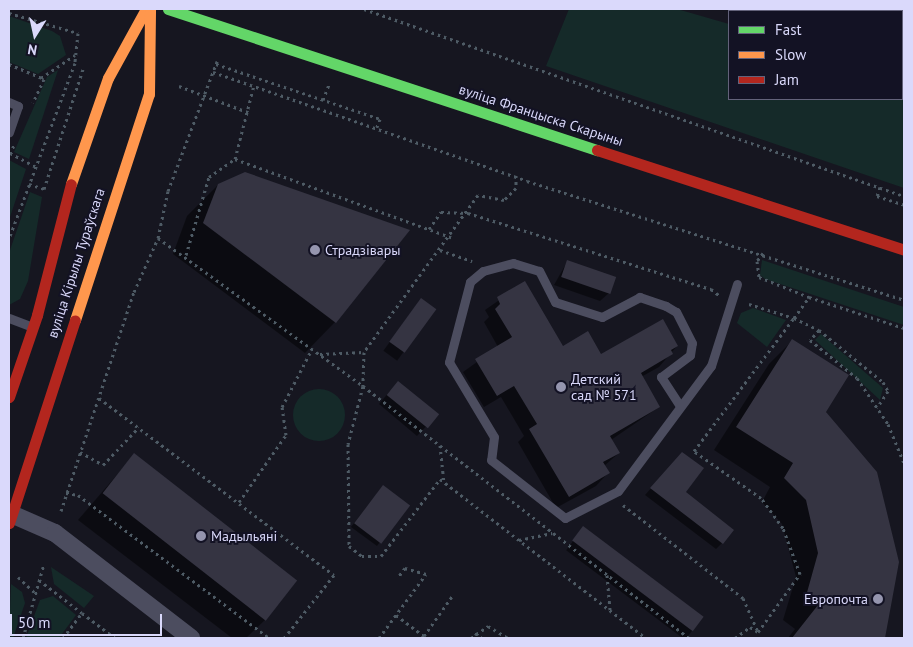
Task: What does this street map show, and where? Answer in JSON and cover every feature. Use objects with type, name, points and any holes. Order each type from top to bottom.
[{"type":"main road","name":"вуліца Кірылы Тураўскага","points":[[9,397],[33,328],[60,217],[87,137],[108,78],[146,9]]},
{"type":"main road","name":"вуліца Кірылы Тураўскага","points":[[10,517],[149,94],[150,9]]},
{"type":"main road","name":"вуліца Францыска Скарыны","points":[[168,9],[904,250]]},
{"type":"street","points":[[10,517],[55,533],[192,638]]},
{"type":"lane","points":[[9,102],[18,106],[9,132]]},
{"type":"lane","points":[[680,406],[661,377],[690,355],[692,343],[676,312],[640,297],[602,317],[555,302],[539,271],[512,262],[492,267],[470,282],[449,362],[494,436],[491,460],[566,518],[611,495],[680,406],[711,366],[737,284]]},
{"type":"lane","points":[[9,318],[33,328]]},
{"type":"path","points":[[364,9],[904,196]]},
{"type":"path","points":[[9,12],[78,33],[76,55],[9,239]]},
{"type":"path","points":[[41,78],[76,55]]},
{"type":"path","points":[[61,511],[134,292],[158,238],[168,191],[216,63],[380,119],[377,127]]},
{"type":"path","points":[[29,184],[44,189],[83,69]]},
{"type":"path","points":[[213,72],[516,176],[763,253],[904,300]]},
{"type":"path","points":[[186,255],[209,177],[235,159],[250,113],[254,85]]},
{"type":"path","points":[[179,86],[250,113]]},
{"type":"path","points":[[9,153],[36,167]]},
{"type":"path","points":[[235,159],[451,237]]},
{"type":"path","points":[[516,176],[516,188],[504,200],[478,195],[451,237],[364,352],[364,386],[348,444],[349,546],[362,556],[381,556],[440,479],[646,638]]},
{"type":"path","points":[[880,188],[877,196],[904,204]]},
{"type":"path","points":[[429,229],[441,212],[468,213],[711,288],[722,303]]},
{"type":"path","points":[[158,238],[186,255],[364,386],[689,638]]},
{"type":"path","points":[[440,250],[492,267]]},
{"type":"path","points":[[763,253],[756,269],[759,277],[904,328]]},
{"type":"path","points":[[758,632],[800,574],[783,528],[761,498],[694,451],[809,296]]},
{"type":"path","points":[[749,304],[794,318],[819,330],[883,382],[888,391],[877,408]]},
{"type":"path","points":[[819,330],[810,340],[857,378],[877,408],[904,463]]},
{"type":"path","points":[[238,502],[286,434],[282,407],[312,349]]},
{"type":"path","points":[[320,354],[364,352]]},
{"type":"path","points":[[98,398],[139,426],[334,575],[284,638]]},
{"type":"path","points":[[80,452],[103,465],[139,426]]},
{"type":"path","points":[[440,445],[444,482]]},
{"type":"path","points":[[66,493],[78,495],[269,638]]},
{"type":"path","points":[[611,495],[743,598],[758,632]]},
{"type":"path","points":[[519,540],[553,532]]},
{"type":"path","points":[[23,638],[37,596],[38,580],[44,564]]},
{"type":"path","points":[[378,638],[426,574],[404,568],[399,576]]},
{"type":"path","points":[[607,575],[610,611]]},
{"type":"path","points":[[18,577],[37,596]]},
{"type":"path","points":[[38,580],[116,638]]},
{"type":"path","points":[[396,615],[425,637],[453,595]]},
{"type":"path","points":[[63,638],[82,613]]},
{"type":"path","points":[[471,638],[475,633],[488,626],[508,638]]},
{"type":"path","points":[[735,638],[750,627],[758,632]]},
{"type":"path","points":[[475,633],[482,638]]},
{"type":"green space","points":[[569,9],[677,9],[728,24],[728,100],[903,100],[904,83],[904,188],[546,66]]},
{"type":"green space","points":[[9,16],[52,31],[60,36],[66,55],[38,74],[9,62]]},
{"type":"green space","points":[[58,70],[29,159],[14,152],[47,77]]},
{"type":"green space","points":[[9,160],[26,169],[9,220]]},
{"type":"green space","points":[[30,192],[42,197],[28,281],[20,299],[9,305],[9,253]]},
{"type":"green space","points":[[762,260],[904,307],[904,325],[765,279],[760,275]]},
{"type":"green space","points":[[753,308],[786,320],[767,347],[737,323],[741,313]]},
{"type":"green space","points":[[821,334],[883,388],[880,400],[815,340]]},
{"type":"green space","points":[[314,389],[324,389],[333,393],[341,401],[345,415],[341,429],[333,437],[324,441],[314,441],[305,437],[297,429],[293,420],[293,410],[297,401],[305,393]]},
{"type":"green space","points":[[51,567],[94,596],[84,608],[54,584]]},
{"type":"green space","points":[[11,584],[22,592],[25,603],[13,638],[9,638]]},
{"type":"green space","points":[[53,596],[76,615],[59,638],[26,638],[40,600]]},
{"type":"building","name":"Страдзівары","points":[[245,172],[410,230],[336,323],[203,223],[218,184]]},
{"type":"building","points":[[567,260],[616,277],[610,294],[561,277]]},
{"type":"building","name":"Детский сад № 571","points":[[525,281],[563,346],[588,331],[601,354],[663,319],[678,346],[671,350],[673,354],[641,373],[660,407],[610,436],[620,453],[603,462],[610,473],[569,497],[529,429],[537,424],[514,386],[497,396],[475,359],[512,337],[495,309],[500,304],[497,297]]},
{"type":"building","points":[[421,298],[436,309],[405,353],[389,342]]},
{"type":"building","points":[[792,339],[849,375],[826,412],[877,472],[899,562],[885,638],[792,638],[818,605],[806,596],[818,553],[806,500],[784,478],[793,463],[736,427]]},
{"type":"building","points":[[398,381],[439,414],[428,428],[387,395]]},
{"type":"building","points":[[682,452],[704,468],[686,492],[734,530],[723,544],[650,488]]},
{"type":"building","name":"Мадыльяні","points":[[134,453],[297,580],[266,621],[103,493]]},
{"type":"building","points":[[383,485],[410,505],[381,544],[354,523]]},
{"type":"building","points":[[583,526],[704,617],[693,631],[572,540]]},
{"type":"traffic: fast","points":[[168,9],[597,150]]},
{"type":"traffic: slow","points":[[71,184],[108,78],[146,9]]},
{"type":"traffic: slow","points":[[75,320],[149,94],[150,9]]},
{"type":"traffic: jam","points":[[597,150],[904,250]]},
{"type":"traffic: jam","points":[[9,397],[37,315],[71,184]]},
{"type":"traffic: jam","points":[[9,523],[75,320]]},
{"type":"place","name":"Страдзівары","points":[[315,250]]},
{"type":"place","name":"Детский сад № 571","points":[[561,387]]},
{"type":"place","name":"Мадыльяні","points":[[201,536]]},
{"type":"place","name":"Европочта","points":[[878,599]]}]
